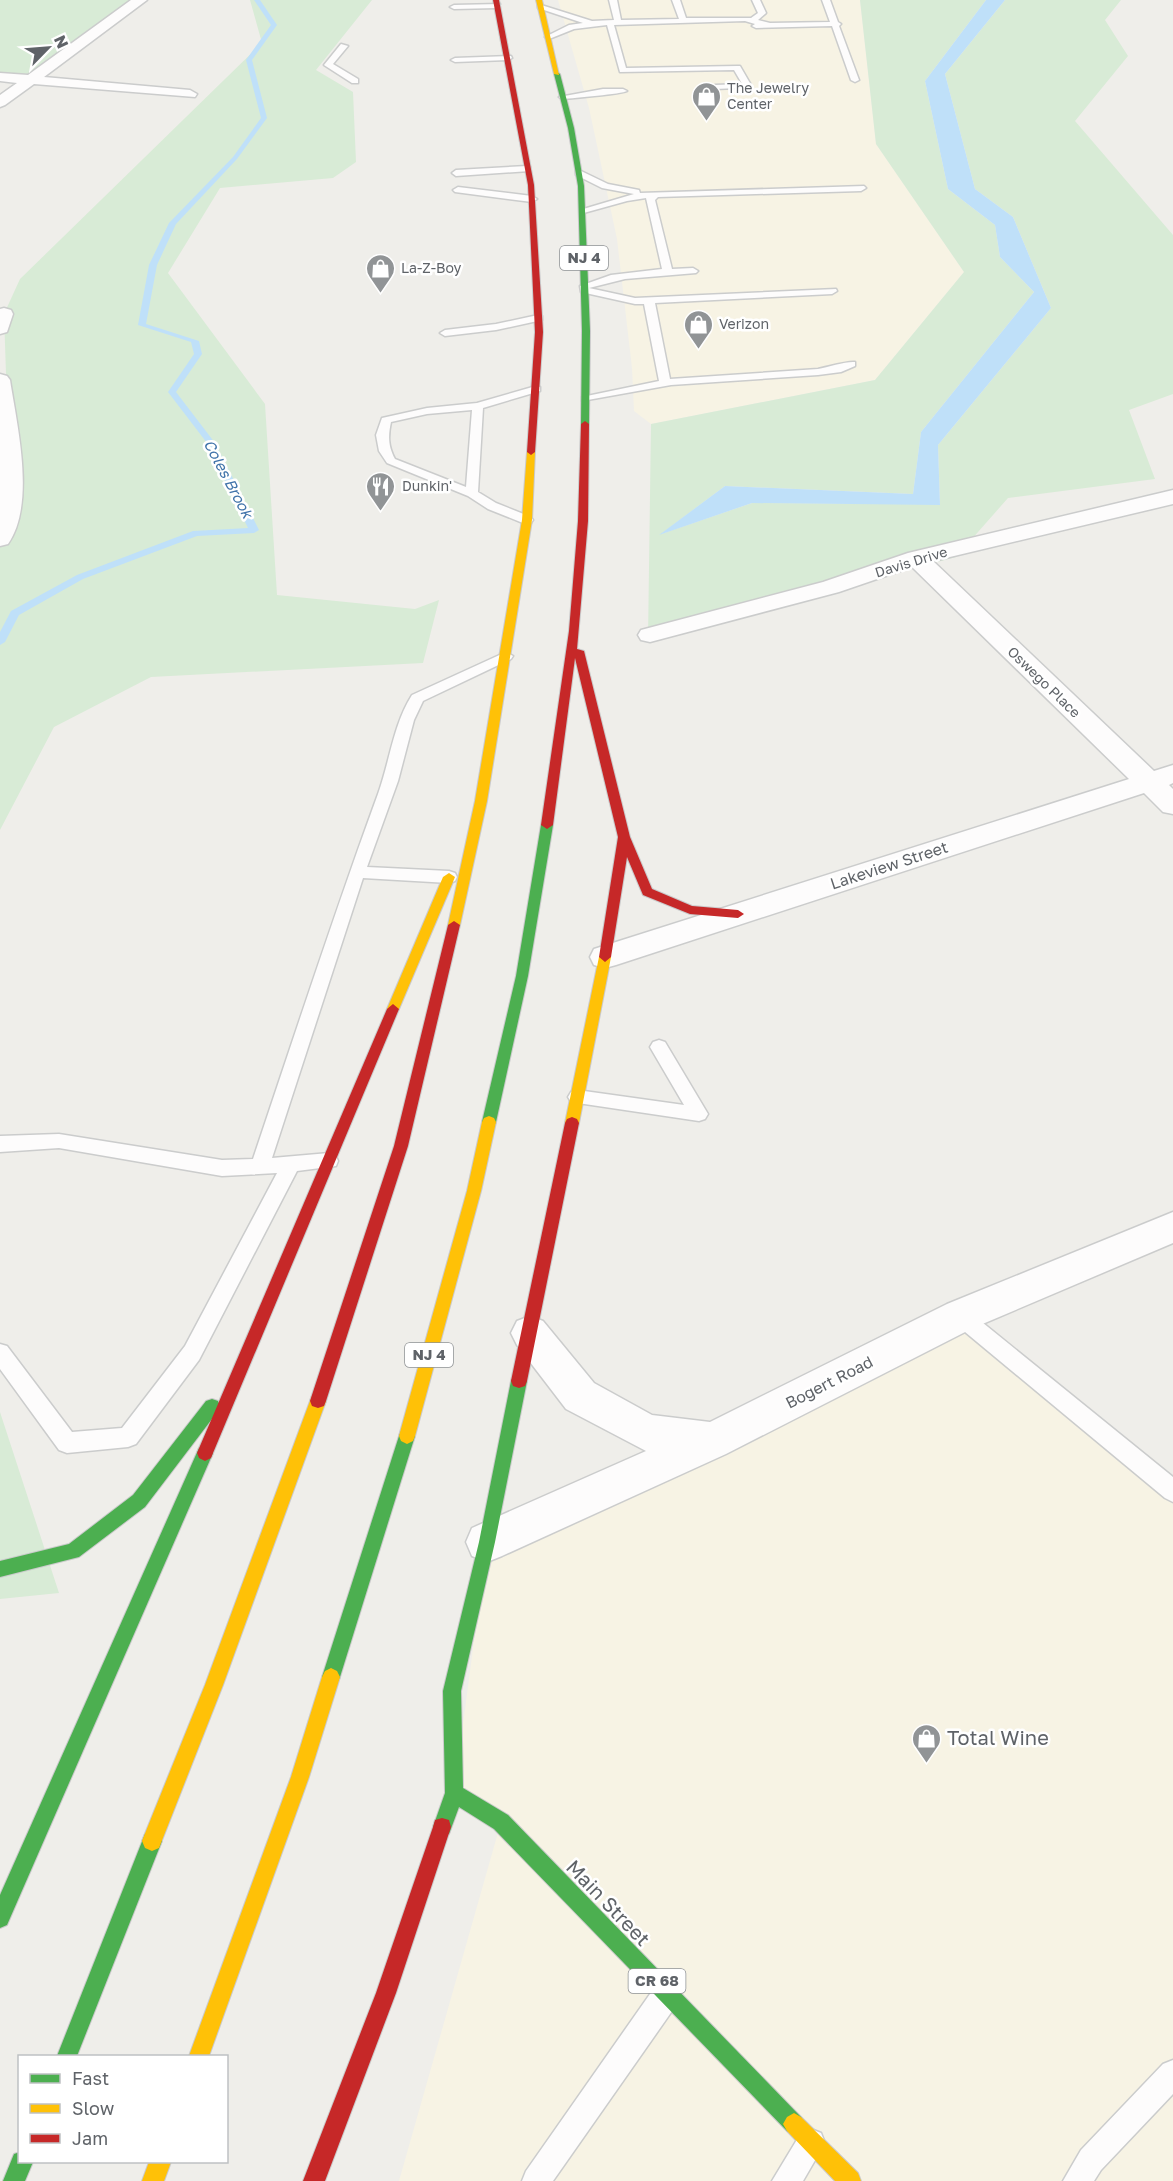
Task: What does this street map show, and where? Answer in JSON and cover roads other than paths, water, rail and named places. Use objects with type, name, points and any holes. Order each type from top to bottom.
[{"type":"main road","name":"NJ 4","points":[[67,2055],[214,1685],[328,1373],[401,1146],[445,965],[480,801],[527,520],[536,389],[538,318],[532,199],[497,3]]},
{"type":"main road","name":"NJ 4","points":[[199,2055],[300,1777],[402,1449],[474,1191],[522,976],[556,767],[574,631],[583,520],[586,399],[583,212],[579,173],[540,3]]},
{"type":"main road","points":[[574,631],[624,837],[647,892],[690,910],[738,914]]},
{"type":"main road","points":[[0,1918],[244,1364],[480,801]]},
{"type":"main road","points":[[315,2181],[386,1993],[454,1793],[452,1691],[487,1542],[530,1333],[605,957],[624,837]]},
{"type":"main road","points":[[0,1569],[73,1551],[139,1501],[244,1364]]},
{"type":"main road","name":"Main Street","points":[[454,1793],[501,1822],[669,1992],[850,2181]]},
{"type":"main road","points":[[14,2181],[22,2163]]},
{"type":"main road","points":[[153,2181],[160,2163]]},
{"type":"street","points":[[0,102],[140,0]]},
{"type":"street","points":[[0,77],[190,94]]},
{"type":"street","points":[[0,380],[10,511],[0,539]]},
{"type":"street","name":"Davis Drive","points":[[650,635],[831,587],[916,558],[1173,497]]},
{"type":"street","name":"Oswego Place","points":[[916,558],[1161,778],[1173,805]]},
{"type":"street","name":"Lakeview Street","points":[[605,957],[1161,778]]},
{"type":"street","name":"Bogert Road","points":[[487,1542],[712,1441],[960,1316],[1173,1227]]},
{"type":"street","points":[[530,1333],[580,1396],[647,1433],[712,1441]]},
{"type":"lane","points":[[613,0],[623,70],[737,68],[743,85],[716,87]]},
{"type":"lane","points":[[676,0],[683,20]]},
{"type":"lane","points":[[753,21],[762,13],[756,0]]},
{"type":"lane","points":[[826,0],[837,24],[855,80]]},
{"type":"lane","points":[[454,7],[497,3]]},
{"type":"lane","points":[[540,3],[573,19],[593,23]]},
{"type":"lane","points":[[549,37],[572,27],[593,23],[745,19],[767,25]]},
{"type":"lane","points":[[617,23],[641,27],[837,24]]},
{"type":"lane","points":[[344,46],[328,65],[355,81]]},
{"type":"lane","points":[[456,56],[507,53]]},
{"type":"lane","points":[[563,97],[603,91],[623,91]]},
{"type":"lane","points":[[456,172],[527,169]]},
{"type":"lane","points":[[579,173],[606,186],[627,191],[861,188]]},
{"type":"lane","points":[[458,190],[532,199]]},
{"type":"lane","points":[[583,212],[655,190]]},
{"type":"lane","points":[[655,190],[650,199],[668,272]]},
{"type":"lane","points":[[585,288],[608,278],[693,271]]},
{"type":"lane","points":[[585,288],[614,298],[649,301],[832,291]]},
{"type":"lane","points":[[649,301],[665,383]]},
{"type":"lane","points":[[445,333],[496,327],[538,318]]},
{"type":"lane","points":[[586,399],[665,383],[819,372],[841,369],[851,364]]},
{"type":"lane","points":[[527,520],[492,506],[472,493],[391,461],[385,451],[382,435],[386,420],[427,411],[478,406],[536,389]]},
{"type":"lane","points":[[472,493],[478,406]]},
{"type":"lane","points":[[260,1167],[356,872],[391,781],[409,711],[417,698],[506,656]]},
{"type":"lane","points":[[356,872],[449,877]]},
{"type":"lane","points":[[577,1096],[699,1114],[659,1047]]},
{"type":"lane","points":[[0,1144],[59,1141],[222,1168],[329,1161]]},
{"type":"lane","points":[[0,1353],[67,1443],[128,1437],[192,1353],[292,1163]]},
{"type":"lane","points":[[960,1316],[1173,1491]]},
{"type":"lane","points":[[536,2181],[669,1992]]},
{"type":"lane","points":[[1077,2181],[1091,2160],[1173,2074]]},
{"type":"lane","points":[[786,2181],[812,2142]]},
{"type":"water","points":[[986,0],[1005,0],[945,74],[975,189],[1013,217],[1051,308],[938,445],[940,505],[752,503],[659,535],[725,486],[913,494],[921,432],[1034,292],[1000,257],[995,225],[948,189],[925,81]]},
{"type":"waterway","name":"Coles Brook","points":[[0,642],[15,613],[80,577],[196,533],[254,530],[211,443],[172,392],[198,354],[195,341],[142,325],[153,265],[173,223],[235,158],[264,118],[249,60],[274,25],[257,0]]},
{"type":"place","name":"The Jewelry Center","points":[[706,122]]},
{"type":"place","name":"La-Z-Boy","points":[[380,294]]},
{"type":"place","name":"Verizon","points":[[698,350]]},
{"type":"place","name":"Dunkin'","points":[[381,512]]},
{"type":"place","name":"Total Wine","points":[[926,1764]]}]
